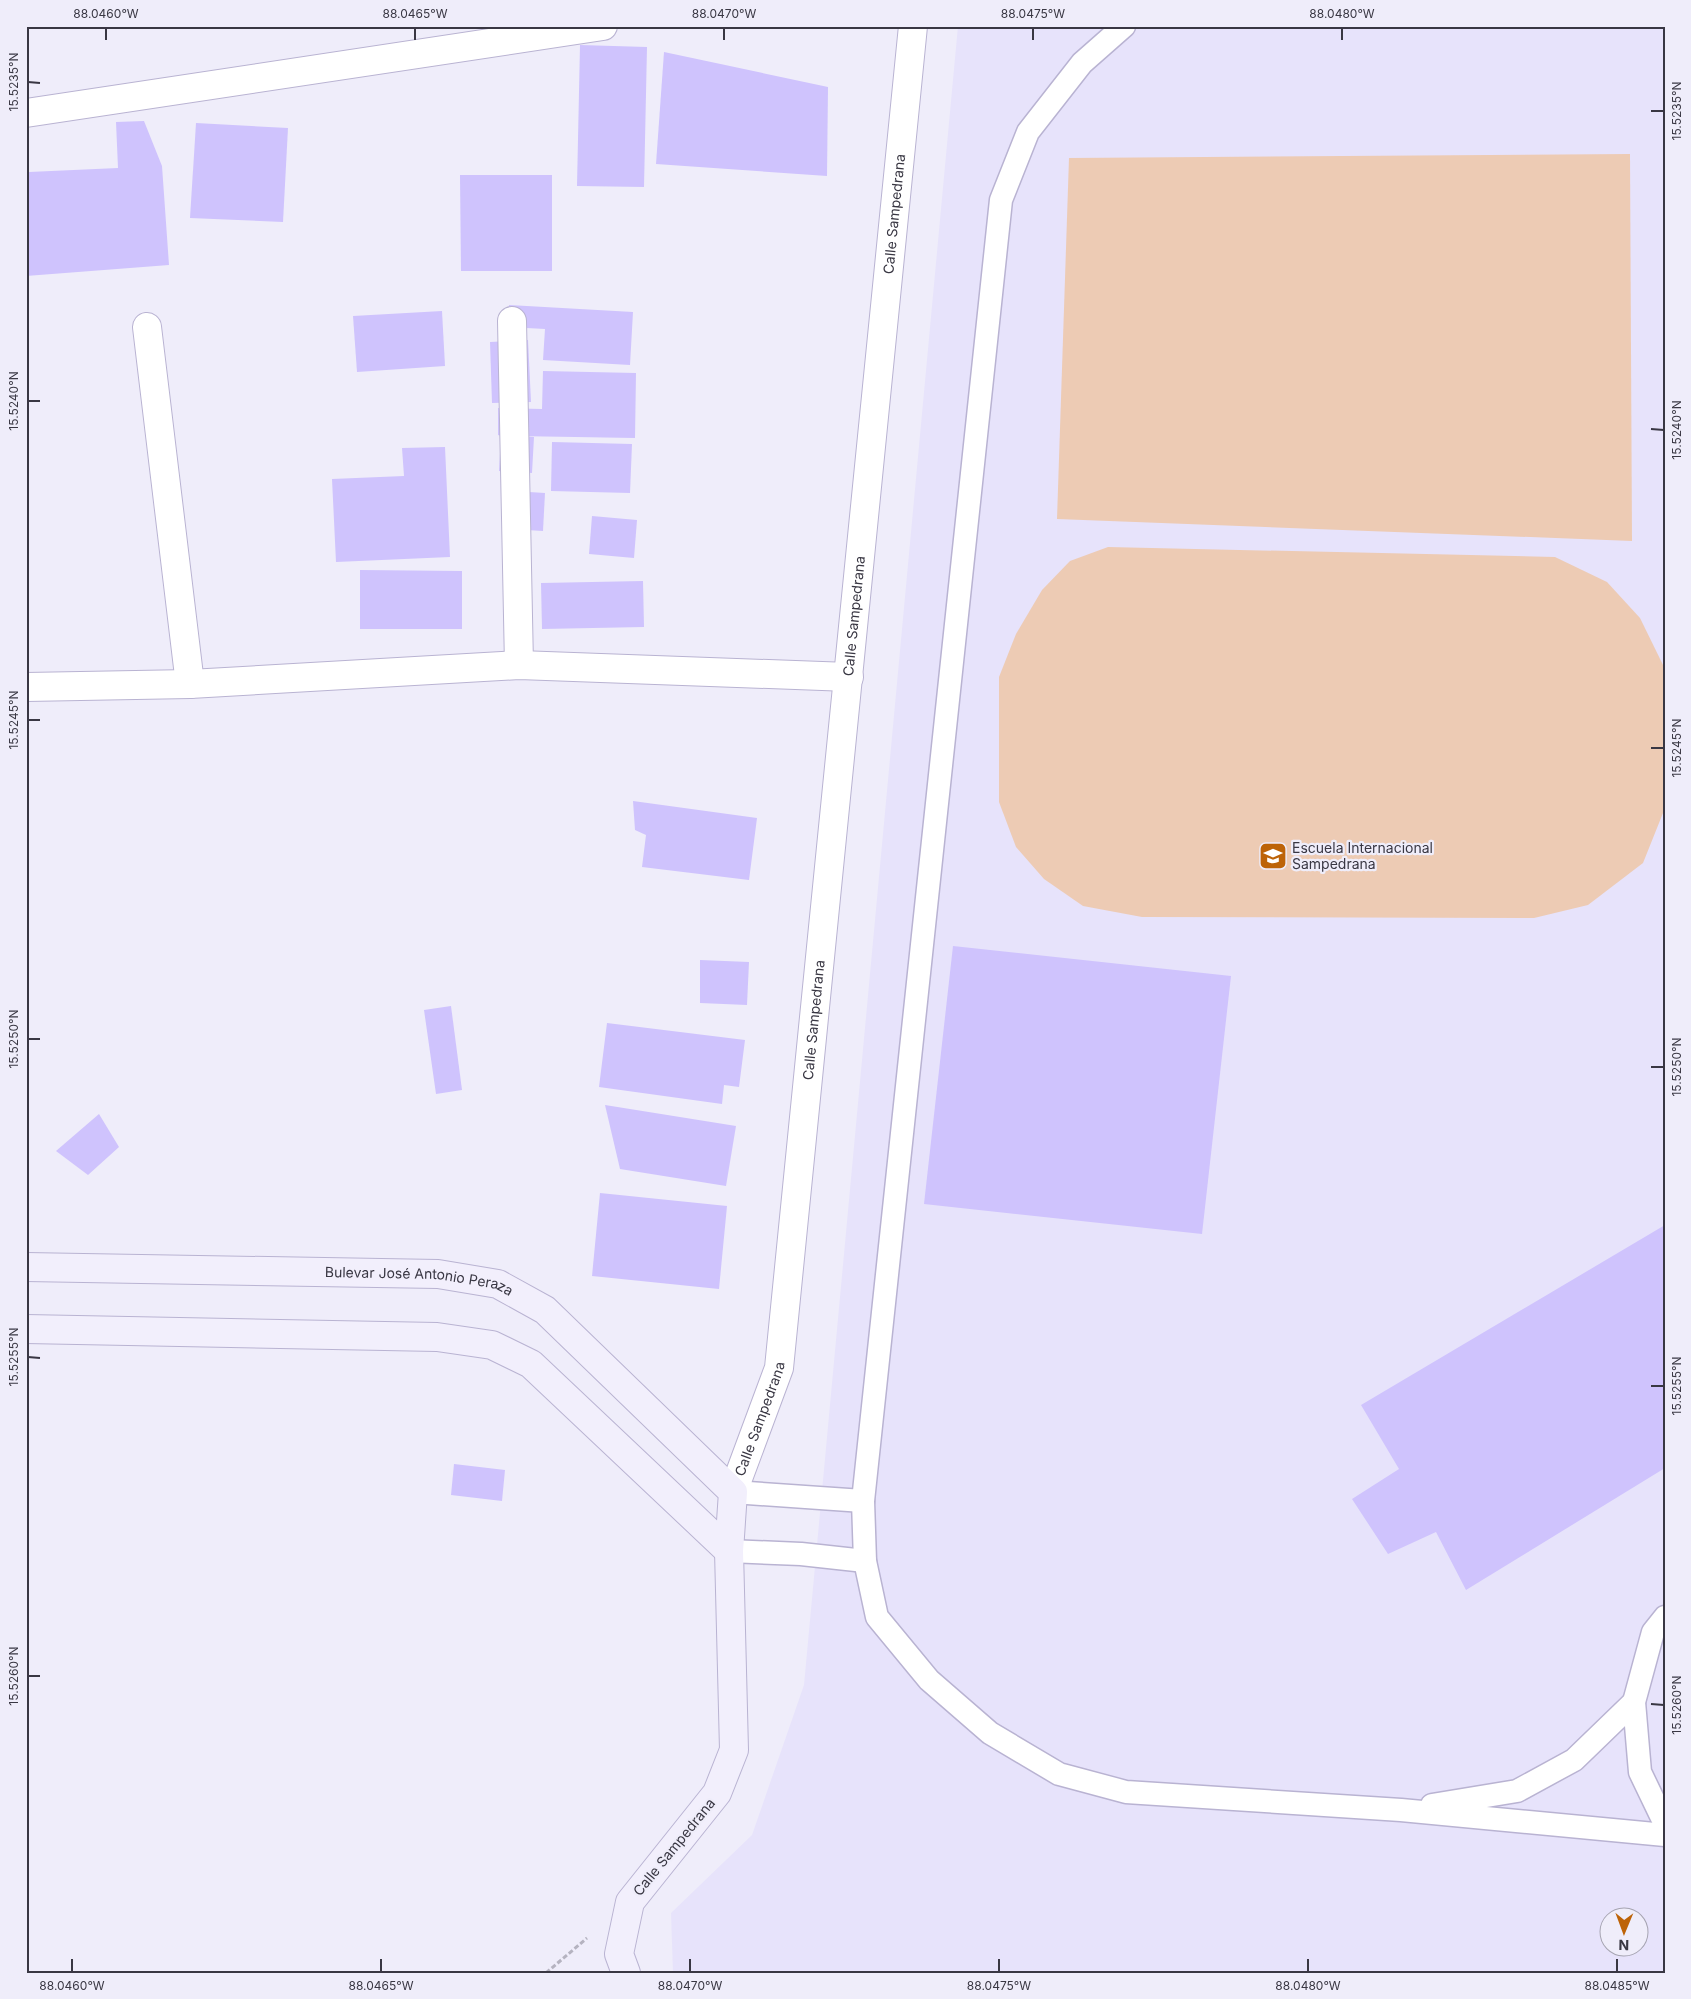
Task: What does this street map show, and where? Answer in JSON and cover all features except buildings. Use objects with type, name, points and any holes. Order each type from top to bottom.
[{"type":"street","points":[[26,113],[603,26]]},
{"type":"street","name":"Calle Sampedrana","points":[[626,1973],[619,1954],[630,1902],[717,1793],[734,1750],[729,1551],[733,1492],[778,1368],[849,678],[913,26]]},
{"type":"street","points":[[512,321],[520,665]]},
{"type":"street","points":[[146,327],[190,684]]},
{"type":"street","points":[[26,687],[190,684],[520,665],[849,678]]},
{"type":"street","name":"Bulevar José Antonio Peraza","points":[[26,1267],[438,1274],[498,1284],[545,1310],[733,1492]]},
{"type":"street","points":[[26,1329],[437,1337],[492,1345],[531,1364],[729,1551]]},
{"type":"lane","points":[[1124,26],[1082,62],[1028,132],[1001,200],[863,1501],[865,1561],[877,1617],[930,1680],[990,1733],[1059,1774],[1126,1792],[1401,1810],[1665,1835]]},
{"type":"lane","points":[[733,1492],[863,1501]]},
{"type":"lane","points":[[729,1551],[801,1554],[865,1561]]},
{"type":"lane","points":[[1665,1617],[1654,1632],[1634,1702],[1640,1772],[1665,1824]]},
{"type":"lane","points":[[1401,1810],[1516,1791],[1574,1760],[1634,1702]]},
{"type":"shaded area","name":"Escuela Internacional Sampedrana","points":[[958,26],[1665,26],[1665,1973],[673,1973],[671,1913],[752,1835],[804,1685]]},
{"type":"shaded area","points":[[1630,154],[1632,541],[1057,519],[1069,158]]},
{"type":"shaded area","points":[[1108,547],[1555,557],[1607,582],[1640,618],[1664,667],[1665,804],[1643,863],[1588,905],[1534,918],[1142,917],[1083,906],[1044,879],[1016,847],[999,802],[999,677],[1016,634],[1042,590],[1070,561]]},
{"type":"place","name":"Escuela Internacional Sampedrana","points":[[1273,856]]}]
